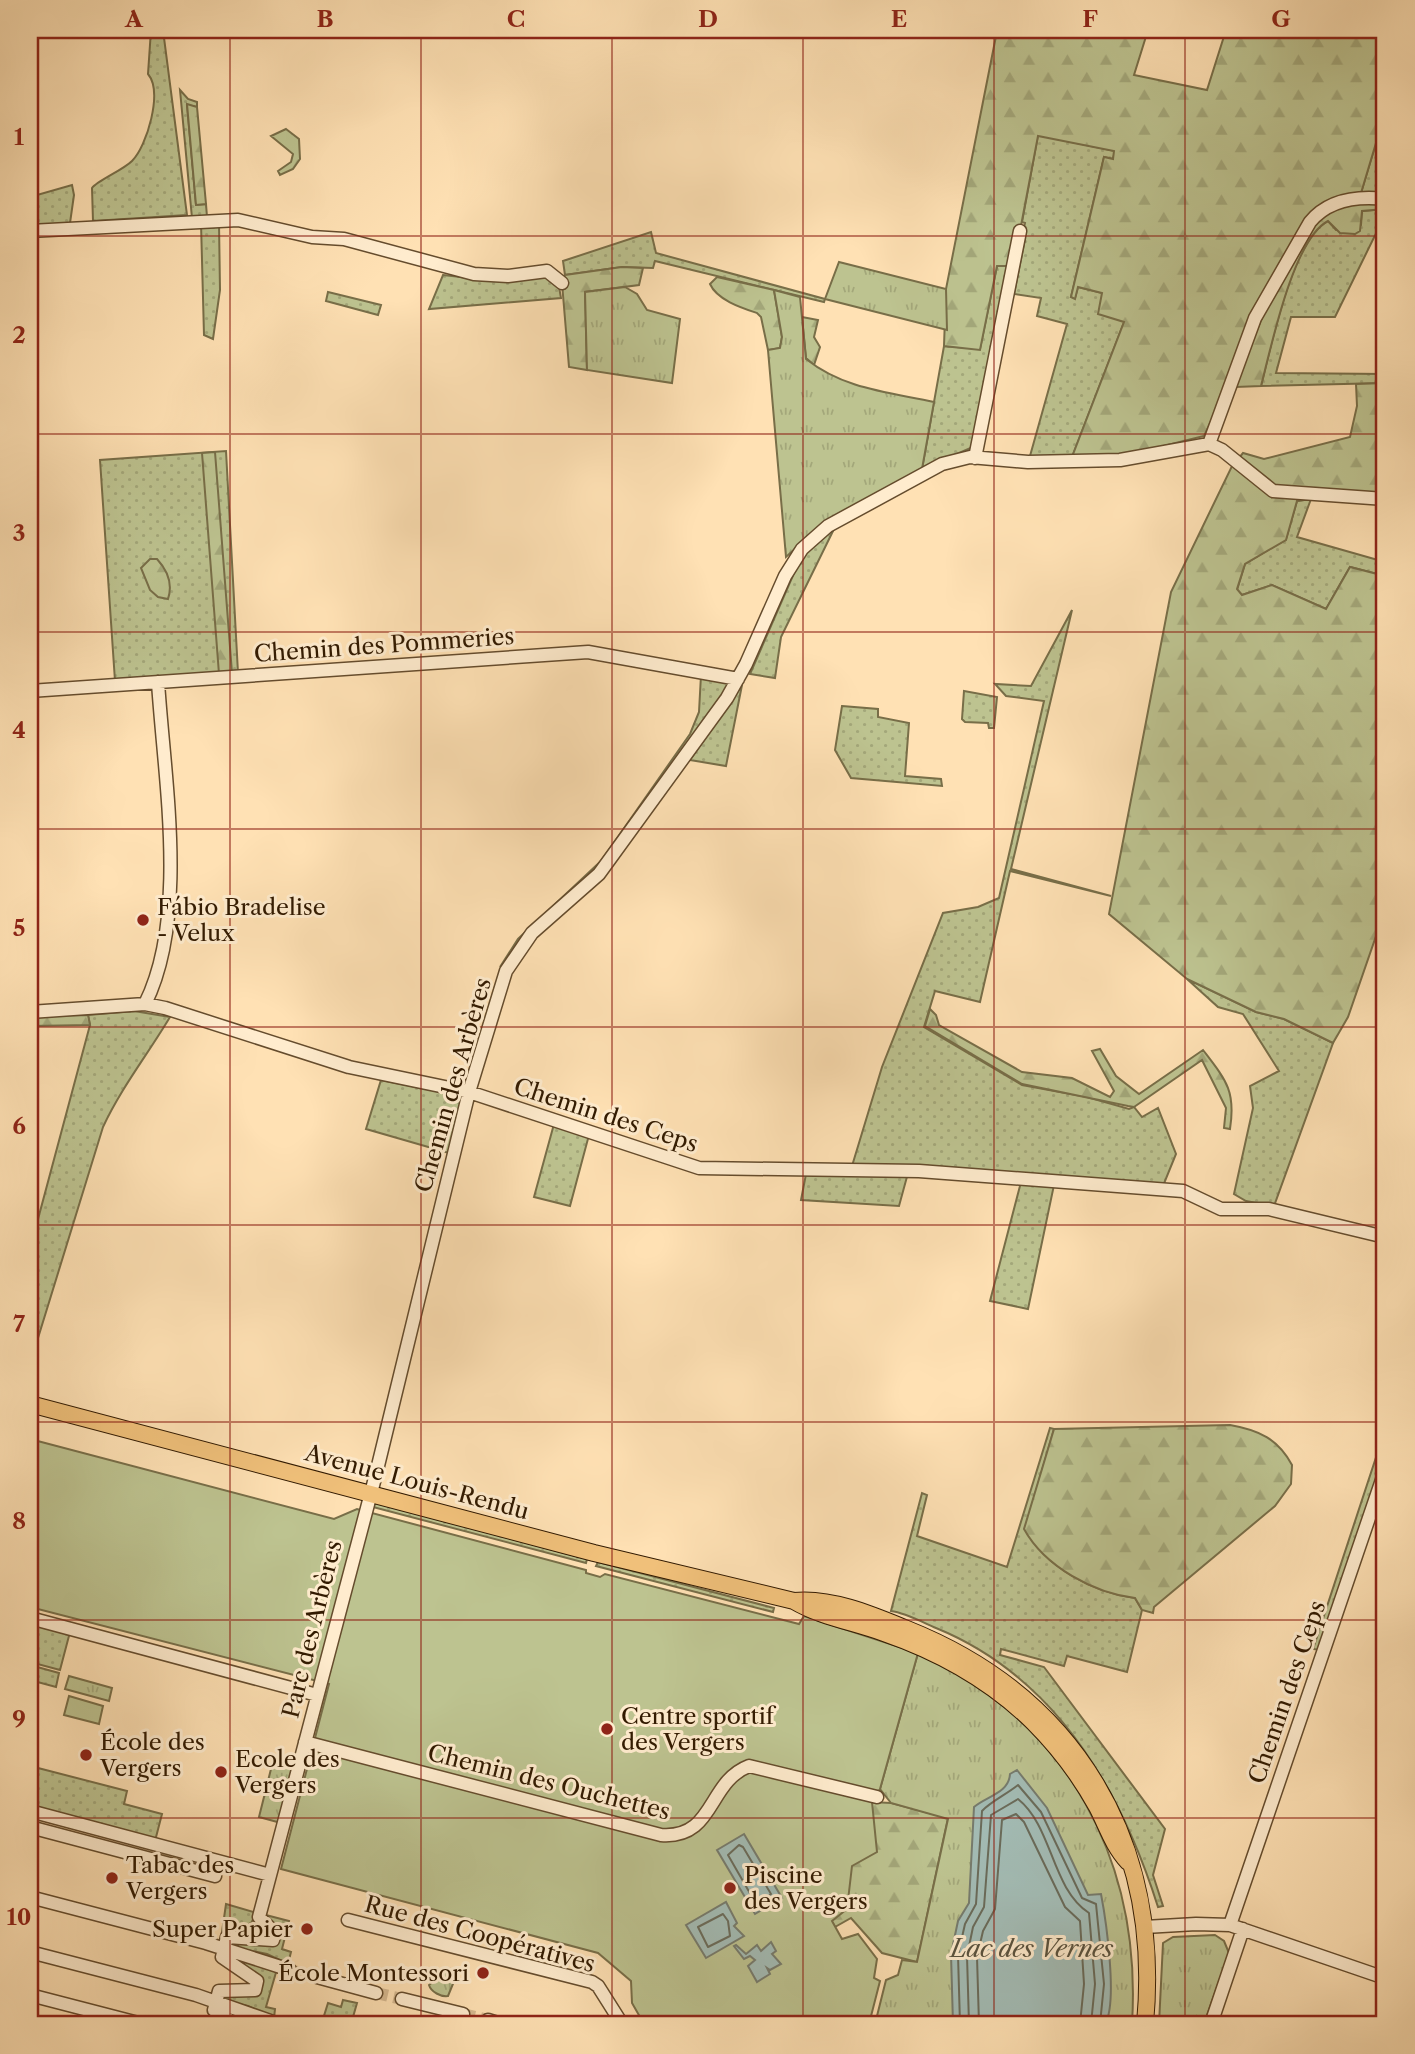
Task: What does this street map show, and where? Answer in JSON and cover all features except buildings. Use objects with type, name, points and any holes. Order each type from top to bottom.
[{"type":"main road","name":"Avenue Louis-Rendu","points":[[30,1404],[794,1601],[816,1612],[919,1646],[959,1666],[993,1689],[1033,1722],[1067,1762],[1097,1807],[1117,1849],[1128,1862],[1145,1927],[1148,1973],[1145,2024]]},
{"type":"street","points":[[1385,199],[1363,197],[1336,203],[1310,222],[1255,318],[1219,425],[1209,444],[1222,450],[1273,491],[1385,499]]},
{"type":"street","points":[[30,231],[238,220],[312,237],[344,239],[474,274],[508,276],[547,271],[562,283]]},
{"type":"street","points":[[975,458],[1020,231]]},
{"type":"street","name":"Chemin des Arbères","points":[[371,1493],[468,1092],[506,971],[517,951],[532,933],[599,874],[738,679],[785,576],[807,543],[828,526],[942,464],[975,458],[1028,462],[1120,460],[1209,444]]},
{"type":"street","name":"Chemin des Pommeries","points":[[30,691],[588,652],[738,679]]},
{"type":"street","points":[[145,1004],[155,984],[171,882],[158,682]]},
{"type":"street","name":"Chemin des Ceps","points":[[30,1012],[145,1004],[219,1023],[349,1067],[468,1092],[699,1168],[919,1171],[1183,1191],[1221,1209],[1269,1209],[1385,1237]]},
{"type":"street","name":"Chemin des Ceps","points":[[1211,2024],[1236,1927],[1385,1471]]},
{"type":"street","name":"Parc des Arbères","points":[[224,1950],[227,1937],[273,1940],[275,1933],[259,1917],[371,1493]]},
{"type":"street","points":[[30,1618],[317,1695]]},
{"type":"street","name":"Chemin des Ouchettes","points":[[305,1742],[661,1835],[681,1834],[695,1827],[704,1818],[720,1790],[735,1774],[749,1766],[877,1797]]},
{"type":"street","points":[[30,1811],[270,1875]]},
{"type":"street","points":[[30,1827],[215,1876]]},
{"type":"street","points":[[30,1897],[290,1970]]},
{"type":"street","name":"Rue des Coopératives","points":[[348,1920],[592,1982],[598,1986],[622,2024]]},
{"type":"street","points":[[1145,1927],[1196,1924],[1236,1927],[1385,1978]]},
{"type":"street","points":[[224,1950],[222,1957],[257,1981],[255,1990],[219,1991],[214,2010],[235,2024]]},
{"type":"street","points":[[30,1952],[215,2003],[276,2023]]},
{"type":"street","points":[[317,1977],[376,1993]]},
{"type":"street","points":[[30,1995],[142,2024]]},
{"type":"street","points":[[402,1999],[463,2014]]},
{"type":"street","points":[[488,2020],[501,2024]]},
{"type":"green space","points":[[151,30],[163,30],[187,215],[93,221],[92,188],[132,161],[148,132],[154,93],[148,74]]},
{"type":"green space","points":[[1017,30],[1040,33],[1042,30],[1148,30],[1134,75],[1207,90],[1226,30],[1385,30],[1385,113],[1361,193],[1309,215],[1204,436],[1131,454],[1072,457],[1124,322],[1098,314],[1102,293],[1078,287],[1075,299],[1071,297],[1104,157],[1113,159],[1114,151],[1038,136],[1020,231],[1009,266],[997,266],[980,350],[944,346],[946,289],[997,31],[1017,34]]},
{"type":"green space","points":[[180,90],[188,99],[197,102],[197,107],[187,105],[196,205],[206,204],[207,217],[192,218]]},
{"type":"green space","points":[[187,104],[197,107],[206,204],[196,205]]},
{"type":"green space","points":[[1385,113],[1385,196],[1361,193]]},
{"type":"green space","points":[[286,129],[299,139],[300,159],[293,169],[280,175],[278,171],[291,162],[293,154],[271,136]]},
{"type":"green space","points":[[1038,135],[1115,151],[1113,159],[1104,157],[1071,297],[1075,298],[1078,287],[1102,293],[1124,322],[1072,457],[1030,456],[1067,324],[1037,316],[1041,298],[1014,294],[1025,239],[1022,238],[1025,223],[1022,222]]},
{"type":"green space","points":[[72,185],[74,195],[70,223],[30,226],[30,197]]},
{"type":"green space","points":[[1385,202],[1385,209],[1362,211],[1360,231],[1355,234],[1340,233],[1328,221],[1315,232],[1304,249],[1285,296],[1261,386],[1236,387],[1278,282],[1311,230],[1328,212],[1347,203]]},
{"type":"green space","points":[[1385,209],[1385,215],[1335,317],[1291,317],[1276,373],[1385,374],[1385,383],[1261,386],[1285,296],[1304,249],[1315,232],[1328,221],[1336,230],[1361,225],[1362,211]]},
{"type":"green space","points":[[201,223],[219,223],[220,290],[213,339],[204,335]]},
{"type":"green space","points":[[651,232],[656,253],[825,299],[824,302],[655,261],[653,268],[622,267],[565,275],[563,261]]},
{"type":"green space","points":[[839,262],[946,289],[947,330],[825,299]]},
{"type":"green space","points":[[997,266],[1009,266],[973,447],[922,469],[944,346],[980,349]]},
{"type":"green space","points":[[622,267],[643,268],[639,285],[585,292],[587,370],[569,367],[562,283],[565,275]]},
{"type":"green space","points":[[443,275],[488,280],[547,276],[559,287],[561,298],[429,309]]},
{"type":"green space","points":[[717,277],[774,290],[782,337],[780,348],[768,350],[761,317],[757,313],[730,303],[713,290],[710,284]]},
{"type":"green space","points":[[625,287],[637,294],[647,310],[680,319],[672,383],[587,370],[585,292]]},
{"type":"green space","points":[[774,290],[800,297],[806,359],[820,369],[851,383],[934,402],[922,469],[821,525],[786,557],[768,350],[780,348],[782,337]]},
{"type":"green space","points":[[328,292],[381,305],[378,315],[326,301]]},
{"type":"green space","points":[[802,317],[818,320],[814,337],[820,347],[814,365],[806,358]]},
{"type":"green space","points":[[1385,383],[1385,496],[1276,488],[1238,459],[1243,453],[1264,459],[1350,437],[1357,406],[1356,384]]},
{"type":"green space","points":[[226,451],[238,673],[115,681],[100,460]]},
{"type":"green space","points":[[215,452],[232,673],[219,674],[202,453]]},
{"type":"green space","points":[[1233,464],[1266,491],[1311,499],[1297,501],[1286,540],[1245,564],[1237,589],[1242,595],[1272,585],[1326,609],[1350,567],[1385,576],[1385,910],[1348,1017],[1333,1043],[1284,1019],[1256,1012],[1187,979],[1109,914],[1171,592]]},
{"type":"green space","points":[[1311,499],[1297,537],[1385,562],[1385,576],[1350,567],[1326,609],[1272,585],[1242,595],[1237,590],[1245,564],[1286,539],[1297,501]]},
{"type":"green space","points":[[834,529],[781,637],[775,678],[750,674],[798,564],[807,550]]},
{"type":"green space","points":[[150,559],[157,559],[167,573],[170,583],[168,599],[158,597],[150,590],[141,568]]},
{"type":"green space","points":[[1072,610],[1011,869],[1111,896],[1010,871],[980,1002],[935,991],[924,1027],[1022,1085],[1087,1097],[1129,1109],[1134,1107],[1142,1117],[1158,1108],[1176,1154],[1163,1186],[852,1166],[882,1067],[943,913],[978,907],[999,898],[1044,701],[1006,696],[995,684],[1031,686]]},
{"type":"green space","points":[[701,675],[728,683],[729,686],[602,865],[500,967],[518,939],[601,861],[690,734],[699,712]]},
{"type":"green space","points":[[742,685],[726,766],[690,760]]},
{"type":"green space","points":[[964,691],[997,697],[994,728],[989,728],[988,723],[965,722],[962,719]]},
{"type":"green space","points":[[842,706],[878,709],[878,717],[909,723],[905,776],[941,779],[942,786],[851,778],[835,750]]},
{"type":"green space","points":[[1187,979],[1256,1012],[1284,1019],[1333,1043],[1274,1206],[1246,1201],[1234,1194],[1253,1108],[1250,1086],[1279,1071],[1243,1014],[1218,1007]]},
{"type":"green space","points":[[930,1009],[936,1015],[939,1025],[1022,1072],[1072,1078],[1110,1097],[1114,1091],[1092,1051],[1100,1049],[1116,1076],[1139,1094],[1203,1050],[1227,1086],[1232,1105],[1230,1129],[1224,1128],[1226,1108],[1202,1060],[1134,1107],[1128,1106],[1022,1084],[925,1026]]},
{"type":"green space","points":[[134,1011],[170,1017],[126,1085],[103,1127],[30,1364],[30,1249],[90,1025],[88,1015]]},
{"type":"green space","points":[[88,1015],[90,1025],[30,1026],[30,1016]]},
{"type":"green space","points":[[381,1080],[462,1096],[449,1153],[366,1129]]},
{"type":"green space","points":[[554,1124],[589,1135],[570,1206],[534,1197]]},
{"type":"green space","points":[[908,1173],[899,1206],[801,1200],[806,1174]]},
{"type":"green space","points":[[1021,1182],[1054,1185],[1028,1309],[990,1301]]},
{"type":"green space","points":[[1230,1425],[1259,1433],[1274,1442],[1292,1465],[1291,1484],[1275,1506],[1154,1607],[1153,1613],[1142,1610],[1135,1598],[1103,1590],[1072,1576],[1044,1555],[1024,1529],[1054,1429]]},
{"type":"green space","points":[[1050,1428],[1054,1429],[1025,1529],[1045,1555],[1072,1576],[1103,1590],[1135,1598],[1142,1610],[1127,1672],[1067,1656],[1064,1666],[1001,1649],[1000,1655],[1044,1667],[1165,1829],[1153,1875],[1163,1906],[1158,1907],[1125,1821],[1103,1780],[1078,1742],[1049,1707],[1016,1676],[978,1649],[914,1618],[891,1611],[922,1493],[927,1495],[917,1536],[1007,1567]]},
{"type":"green space","points":[[1385,1430],[1385,1458],[1320,1650],[1313,1649]]},
{"type":"green space","name":"Centre sportif des Vergers","points":[[30,1439],[334,1519],[357,1509],[586,1570],[586,1573],[600,1577],[605,1574],[799,1624],[804,1616],[918,1653],[880,1789],[872,1802],[877,1852],[852,1866],[847,1909],[832,1921],[842,1939],[858,1934],[877,1959],[874,1978],[880,1981],[869,2024],[644,2024],[632,2003],[631,1981],[598,1953],[281,1869],[329,1684],[30,1607]]},
{"type":"green space","points":[[374,1502],[587,1559],[586,1563],[373,1507]]},
{"type":"green space","points":[[598,1562],[774,1608],[773,1612],[596,1566]]},
{"type":"green space","points":[[30,1621],[70,1632],[60,1670],[30,1662]]},
{"type":"green space","points":[[918,1653],[971,1682],[1017,1717],[1055,1758],[1085,1804],[1108,1854],[1124,1907],[1132,1964],[1132,2024],[875,2024],[886,1980],[898,1975],[902,1960],[917,1962],[948,1819],[891,1803],[880,1789]]},
{"type":"green space","points":[[30,1665],[59,1673],[56,1687],[30,1680]]},
{"type":"green space","points":[[69,1676],[112,1688],[109,1701],[65,1689]]},
{"type":"green space","points":[[69,1696],[103,1706],[99,1724],[64,1715]]},
{"type":"green space","points":[[273,1761],[295,1767],[281,1823],[259,1817]]},
{"type":"green space","points":[[38,1768],[127,1791],[124,1804],[162,1814],[155,1841],[30,1809]]},
{"type":"green space","points":[[872,1802],[891,1803],[948,1818],[917,1962],[882,1953],[851,1918],[835,1927],[831,1920]]},
{"type":"green space","points":[[226,1904],[257,1913],[251,1923],[221,1939]]},
{"type":"green space","points":[[262,1914],[289,1921],[282,1949],[291,1952],[288,1964],[267,1954],[228,1946],[229,1940],[275,1943]]},
{"type":"green space","points":[[1215,1935],[1224,1941],[1229,1953],[1206,2018],[1197,2016],[1194,2024],[1159,2024],[1163,1943],[1173,1937]]},
{"type":"green space","points":[[226,1952],[277,1969],[266,2007],[275,2009],[274,2018],[248,2006],[219,2000],[220,1993],[256,1993],[260,1980]]},
{"type":"green space","points":[[449,1968],[457,1974],[448,1996],[442,1996],[434,1992],[429,1985]]},
{"type":"green space","points":[[343,2000],[357,2003],[351,2024],[323,2019],[328,2003],[341,2007]]},
{"type":"water","name":"Lac des Vernes","points":[[1017,1770],[1047,1808],[1088,1895],[1101,1894],[1111,1980],[1109,2013],[1105,2024],[953,2024],[951,1954],[958,1921],[969,1903],[974,1807],[1002,1790],[1010,1774]]},
{"type":"water","points":[[744,1834],[782,1898],[755,1914],[717,1850]]},
{"type":"water","name":"Piscine des Vergers","points":[[726,1902],[737,1923],[734,1926],[744,1936],[706,1958],[686,1925]]},
{"type":"water","points":[[771,1942],[776,1951],[772,1954],[781,1964],[770,1970],[767,1968],[770,1974],[757,1982],[748,1966],[755,1960],[750,1956],[744,1959],[734,1946],[746,1954],[757,1945],[761,1951]]},
{"type":"tunnel","points":[[290,1970],[317,1977]]},
{"type":"tunnel","points":[[376,1993],[402,1999]]},
{"type":"tunnel","points":[[463,2014],[488,2020]]},
{"type":"place","name":"Fábio Bradelise - Velux","points":[[143,920]]},
{"type":"place","name":"Centre sportif des Vergers","points":[[607,1729]]},
{"type":"place","name":"École des Vergers","points":[[86,1755]]},
{"type":"place","name":"Ecole des Vergers","points":[[221,1772]]},
{"type":"place","name":"Tabac des Vergers","points":[[112,1878]]},
{"type":"place","name":"Piscine des Vergers","points":[[730,1888]]},
{"type":"place","name":"Super Papier","points":[[307,1929]]},
{"type":"place","name":"École Montessori","points":[[483,1973]]}]
